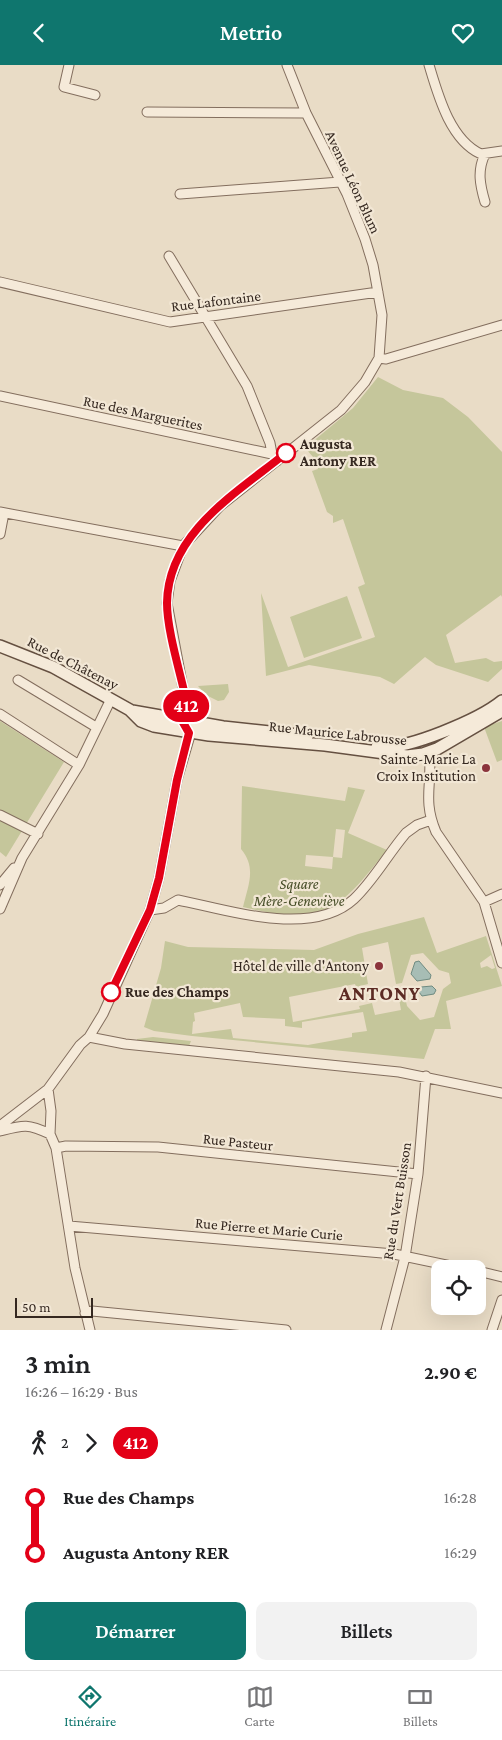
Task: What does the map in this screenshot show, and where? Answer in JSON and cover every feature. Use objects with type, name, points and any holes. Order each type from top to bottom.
[{"type":"main road","name":"Rue de Châtenay","points":[[0,646],[42,662],[111,699],[130,711],[141,721],[154,726],[192,727]]},
{"type":"main road","name":"Rue Maurice Labrousse","points":[[192,727],[384,748],[398,747],[434,736],[502,701]]},
{"type":"main road","name":"Rue de Châtenay","points":[[130,711],[181,719],[192,727]]},
{"type":"main road","name":"Rue Maurice Labrousse","points":[[192,727],[385,755],[407,756],[429,752],[502,711]]},
{"type":"main road","points":[[429,752],[434,736]]},
{"type":"street","points":[[68,65],[64,87],[95,95]]},
{"type":"street","name":"Avenue Léon Blum","points":[[192,727],[167,603],[172,575],[183,546],[220,506],[275,457],[341,410],[365,382],[379,358],[382,315],[365,239],[340,182],[306,113],[287,65]]},
{"type":"street","points":[[429,65],[436,90],[457,133],[475,151],[485,154],[502,151]]},
{"type":"street","points":[[147,112],[306,113]]},
{"type":"street","points":[[485,154],[480,164],[479,182],[485,202]]},
{"type":"street","points":[[180,194],[340,182]]},
{"type":"street","points":[[170,256],[247,386],[275,457]]},
{"type":"street","name":"Rue Lafontaine","points":[[0,282],[170,322],[378,292]]},
{"type":"street","points":[[379,358],[386,359],[502,325]]},
{"type":"street","name":"Rue des Marguerites","points":[[0,396],[275,457]]},
{"type":"street","points":[[0,535],[2,512],[183,546]]},
{"type":"street","points":[[18,680],[96,727]]},
{"type":"street","points":[[0,885],[22,858],[38,834],[79,765],[111,699]]},
{"type":"street","points":[[181,719],[187,704]]},
{"type":"street","points":[[0,714],[79,765]]},
{"type":"street","points":[[0,1126],[48,1089],[76,1051],[90,1037],[103,1014],[150,910],[159,878],[177,780],[192,727]]},
{"type":"street","points":[[429,752],[431,772],[427,801],[431,820],[436,832],[484,902],[485,913],[502,963]]},
{"type":"street","points":[[0,815],[38,834]]},
{"type":"street","points":[[150,910],[164,908],[178,900],[287,919],[322,917],[342,908],[354,899],[406,833],[417,825],[431,820]]},
{"type":"street","points":[[0,909],[22,858]]},
{"type":"street","points":[[484,902],[502,893]]},
{"type":"street","points":[[90,1037],[125,1044],[399,1071],[426,1075],[502,1093]]},
{"type":"street","name":"Rue du Vert Buisson","points":[[386,1330],[405,1257],[418,1174],[426,1075]]},
{"type":"street","points":[[48,1089],[50,1134],[56,1148],[85,1313],[90,1330]]},
{"type":"street","points":[[36,1099],[41,1099],[50,1104]]},
{"type":"street","points":[[25,1108],[24,1116],[32,1127]]},
{"type":"street","points":[[32,1127],[50,1118]]},
{"type":"street","points":[[0,1131],[14,1126],[32,1127],[50,1134]]},
{"type":"street","name":"Rue Pasteur","points":[[56,1148],[66,1146],[158,1147],[418,1174]]},
{"type":"street","name":"Rue Pierre et Marie Curie","points":[[69,1226],[405,1257],[431,1262]]},
{"type":"street","points":[[486,1273],[502,1277]]},
{"type":"street","points":[[492,1330],[502,1301]]},
{"type":"street","points":[[85,1313],[92,1311],[286,1330]]},
{"type":"green space","points":[[378,377],[403,390],[443,398],[468,417],[502,452],[502,597],[501,595],[446,635],[455,663],[486,658],[494,662],[502,661],[502,669],[488,682],[436,665],[425,657],[394,684],[380,677],[309,665],[266,676],[261,593],[288,667],[375,637],[358,587],[365,584],[343,519],[333,523],[333,516],[327,512],[312,471],[318,469],[314,458],[305,448],[353,408]]},
{"type":"green space","points":[[347,596],[362,638],[304,658],[290,617]]},
{"type":"green space","points":[[228,684],[229,692],[224,700],[218,701],[206,695],[198,686]]},
{"type":"green space","points":[[0,721],[64,762],[6,857],[0,852]]},
{"type":"green space","points":[[502,721],[502,760],[497,762],[484,727]]},
{"type":"green space","name":"Square Mère-Geneviève","points":[[242,786],[345,801],[348,787],[365,790],[348,833],[387,850],[342,900],[327,909],[312,914],[293,915],[271,913],[243,907],[249,884],[250,870],[246,856],[241,849]],"holes":[[[336,829],[345,830],[342,858],[333,857]],[[306,855],[333,857],[332,869],[305,866]]]},
{"type":"green space","points":[[424,917],[437,953],[486,936],[502,986],[446,1001],[451,1029],[435,1029],[424,1059],[192,1036],[154,1031],[144,1027],[161,968],[165,941],[188,947],[314,950],[358,934]],"holes":[[[388,942],[396,984],[402,983],[411,955],[423,953],[439,970],[449,973],[451,983],[443,989],[434,1017],[420,1020],[407,1006],[404,993],[398,993],[401,1010],[375,1015],[372,1003],[359,1006],[360,1009],[293,1022],[289,997],[355,984],[356,987],[368,984],[362,948]],[[491,955],[495,968],[492,969],[487,966],[481,968],[480,963]],[[240,1003],[243,1017],[285,1019],[285,1026],[302,1028],[302,1022],[363,1012],[367,1031],[352,1033],[352,1037],[308,1045],[233,1038],[231,1029],[192,1034],[193,1022],[195,1021],[194,1013]]]},
{"type":"green space","points":[[153,1037],[191,1041],[189,1046],[137,1041],[137,1039]]},
{"type":"water","points":[[419,961],[431,975],[430,979],[417,981],[411,974],[415,962]]},
{"type":"water","points":[[432,986],[436,990],[434,994],[422,996],[419,992],[421,987]]},
{"type":"bus line","name":"412","points":[[111,992],[150,910],[159,878],[177,780],[189,733],[181,719],[187,704],[167,603],[170,581],[176,561],[183,546],[208,517],[286,453]]},
{"type":"place","name":"Augusta Antony RER","points":[[286,453]]},
{"type":"place","name":"Sainte-Marie La Croix Institution","points":[[486,768]]},
{"type":"place","name":"Hôtel de ville d'Antony","points":[[379,966]]},
{"type":"place","name":"Rue des Champs","points":[[111,992]]},
{"type":"district","name":"ANTONY","points":[[380,993]]}]
